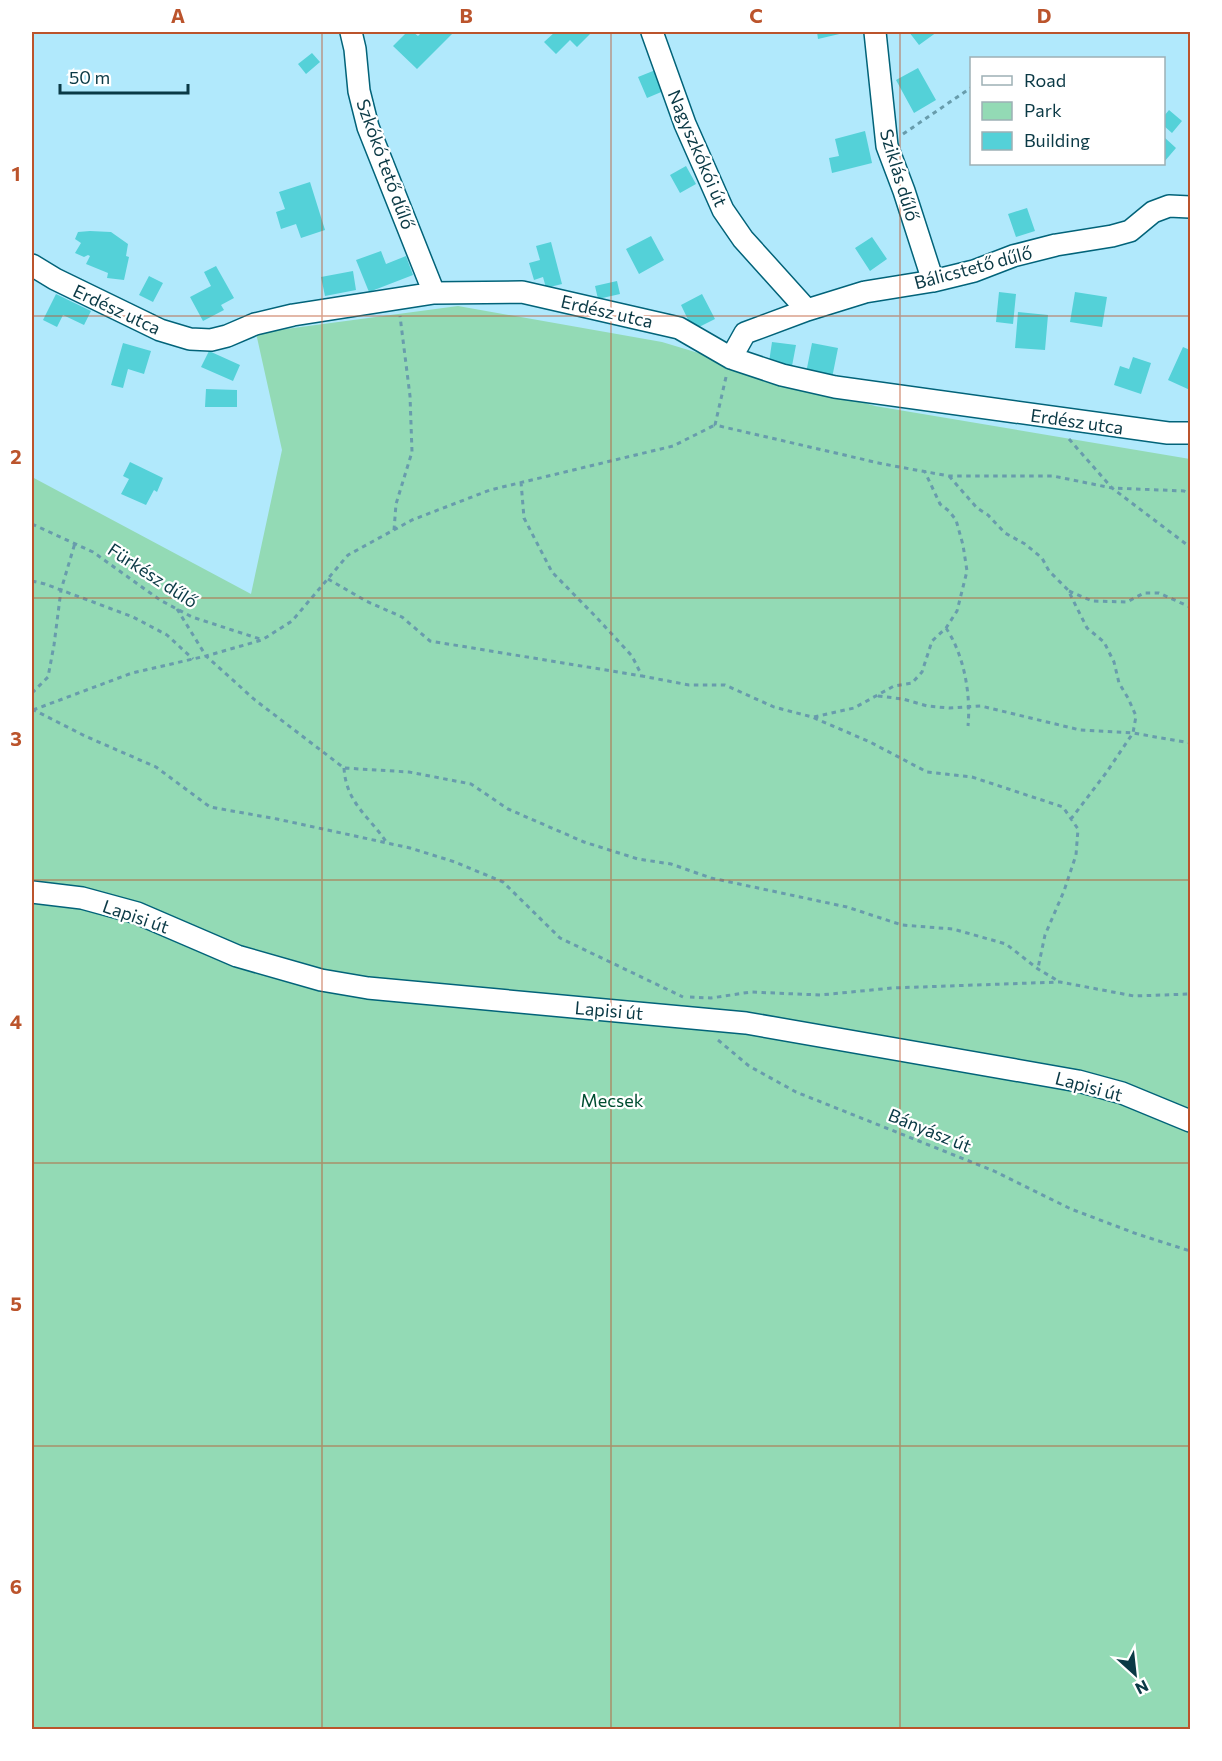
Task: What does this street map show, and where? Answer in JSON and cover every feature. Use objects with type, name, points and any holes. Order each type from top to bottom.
[{"type":"street","name":"Szkókó tető dűlő","points":[[351,32],[356,49],[359,91],[368,127],[434,294]]},
{"type":"street","name":"Nagyszkókói út","points":[[652,32],[685,124],[723,210],[743,239],[807,310]]},
{"type":"street","name":"Sziklás dűlő","points":[[875,32],[887,146],[933,281]]},
{"type":"street","name":"Bálicstető dűlő","points":[[732,358],[745,333],[807,310],[865,292],[933,281],[974,271],[1013,256],[1056,245],[1112,236],[1130,231],[1154,212],[1168,206],[1191,207]]},
{"type":"street","name":"Erdész utca","points":[[32,265],[55,279],[160,330],[190,339],[211,340],[255,324],[293,315],[434,294],[522,292],[679,328],[732,358],[782,375],[835,387],[1168,433],[1191,433]]},
{"type":"street","name":"Lapisi út","points":[[32,892],[82,898],[137,913],[237,956],[321,980],[368,988],[746,1023],[1078,1081],[1122,1094],[1191,1121]]},
{"type":"path","points":[[887,146],[970,88]]},
{"type":"path","points":[[394,530],[396,504],[412,452],[410,396],[399,300]]},
{"type":"path","points":[[715,425],[732,358]]},
{"type":"path","points":[[1055,418],[1075,448],[1112,488],[1191,547]]},
{"type":"path","points":[[32,709],[132,673],[262,640],[292,621],[348,555],[412,520],[490,490],[673,446],[715,425],[872,462],[949,476],[1053,476],[1112,488],[1184,491],[1191,494]]},
{"type":"path","points":[[812,717],[854,708],[894,686],[912,683],[922,672],[932,641],[946,628],[957,611],[967,572],[963,545],[956,520],[949,510],[940,504],[925,472]]},
{"type":"path","points":[[949,476],[976,508],[988,515],[1005,533],[1025,544],[1042,558],[1049,572],[1068,590],[1092,601],[1127,602],[1144,593],[1159,593],[1191,607]]},
{"type":"path","points":[[521,482],[524,518],[552,572],[632,656],[642,676]]},
{"type":"path","name":"Fürkész dűlő","points":[[32,524],[93,552],[160,600],[192,617],[262,640]]},
{"type":"path","points":[[32,693],[48,677],[61,590],[75,543]]},
{"type":"path","points":[[328,579],[366,601],[402,617],[429,641],[689,685],[725,685],[774,707],[812,717],[870,742],[927,772],[972,777],[1063,807],[1078,829],[1076,855],[1064,891],[1045,935],[1038,969]]},
{"type":"path","points":[[32,581],[133,617],[167,635],[193,659]]},
{"type":"path","points":[[1068,590],[1087,628],[1104,642],[1114,662],[1119,683],[1136,716],[1133,733],[1071,819]]},
{"type":"path","points":[[177,609],[206,656],[262,706],[344,768],[410,772],[471,784],[508,809],[584,842],[638,859],[671,864],[711,878],[847,907],[902,925],[953,929],[1006,944],[1038,969],[1060,982]]},
{"type":"path","points":[[946,628],[955,642],[970,707],[968,726]]},
{"type":"path","points":[[876,695],[927,705],[981,706],[1080,730],[1133,733],[1191,743]]},
{"type":"path","points":[[32,709],[85,736],[156,767],[210,807],[410,848],[455,862],[503,882],[560,938],[684,997],[711,998],[751,992],[820,995],[903,988],[1060,982],[1134,996],[1191,994]]},
{"type":"path","points":[[344,768],[345,785],[355,803],[376,826],[387,843]]},
{"type":"path","name":"Bányász út","points":[[684,997],[696,1018],[749,1066],[796,1092],[994,1171],[1071,1209],[1191,1251]]},
{"type":"green space","name":"Mecsek","points":[[458,306],[662,342],[875,406],[1190,459],[1190,1729],[32,1729],[32,477],[251,594],[282,450],[256,333]]},
{"type":"building","points":[[407,32],[413,32],[418,36],[422,32],[454,32],[417,69],[393,46]]},
{"type":"building","points":[[555,32],[588,32],[590,34],[577,47],[570,40],[556,54],[544,42]]},
{"type":"building","points":[[817,32],[848,32],[818,39]]},
{"type":"building","points":[[909,32],[937,32],[919,45]]},
{"type":"building","points":[[312,53],[320,62],[306,74],[298,64]]},
{"type":"building","points":[[918,68],[936,100],[914,113],[896,80]]},
{"type":"building","points":[[658,69],[666,90],[647,98],[638,77]]},
{"type":"building","points":[[1169,110],[1182,121],[1172,133],[1165,127],[1165,115]]},
{"type":"building","points":[[865,131],[872,163],[832,173],[829,158],[839,156],[835,139]]},
{"type":"building","points":[[1165,138],[1176,148],[1165,161]]},
{"type":"building","points":[[686,166],[696,184],[680,193],[670,175]]},
{"type":"building","points":[[310,182],[325,230],[301,238],[296,224],[281,229],[276,212],[285,209],[279,192]]},
{"type":"building","points":[[1027,208],[1035,231],[1016,237],[1008,214]]},
{"type":"building","points":[[78,232],[111,232],[128,244],[126,256],[129,257],[124,280],[107,278],[108,273],[86,264],[90,256],[84,257],[75,253],[81,243],[75,239]]},
{"type":"building","points":[[651,236],[664,260],[639,274],[626,249]]},
{"type":"building","points":[[872,237],[887,259],[870,271],[855,248]]},
{"type":"building","points":[[551,242],[562,284],[546,288],[543,277],[534,280],[529,263],[540,260],[536,246]]},
{"type":"building","points":[[381,251],[386,264],[406,256],[413,275],[369,292],[356,260]]},
{"type":"building","points":[[216,266],[234,298],[221,305],[224,310],[203,321],[190,297],[211,286],[204,272]]},
{"type":"building","points":[[353,271],[356,290],[325,296],[321,277]]},
{"type":"building","points":[[149,276],[163,283],[153,302],[139,295]]},
{"type":"building","points":[[617,281],[620,294],[598,299],[595,286]]},
{"type":"building","points":[[999,292],[1016,294],[1013,324],[996,322]]},
{"type":"building","points":[[1075,292],[1107,297],[1102,327],[1070,322]]},
{"type":"building","points":[[56,294],[91,311],[84,325],[63,315],[57,327],[43,320]]},
{"type":"building","points":[[702,294],[715,319],[693,330],[681,305]]},
{"type":"building","points":[[1018,312],[1048,315],[1045,350],[1015,348]]},
{"type":"building","points":[[772,342],[796,345],[792,366],[769,362]]},
{"type":"building","points":[[123,343],[151,351],[144,374],[128,369],[123,388],[111,385]]},
{"type":"building","points":[[812,343],[838,348],[832,378],[806,373]]},
{"type":"building","points":[[1183,347],[1190,350],[1190,390],[1168,380]]},
{"type":"building","points":[[209,351],[240,365],[233,381],[201,367]]},
{"type":"building","points":[[1133,357],[1151,363],[1141,394],[1114,385],[1120,366],[1129,369]]},
{"type":"building","points":[[206,389],[237,390],[237,407],[205,407]]},
{"type":"building","points":[[130,462],[163,478],[157,492],[154,490],[146,505],[121,494],[129,479],[123,476]]}]
